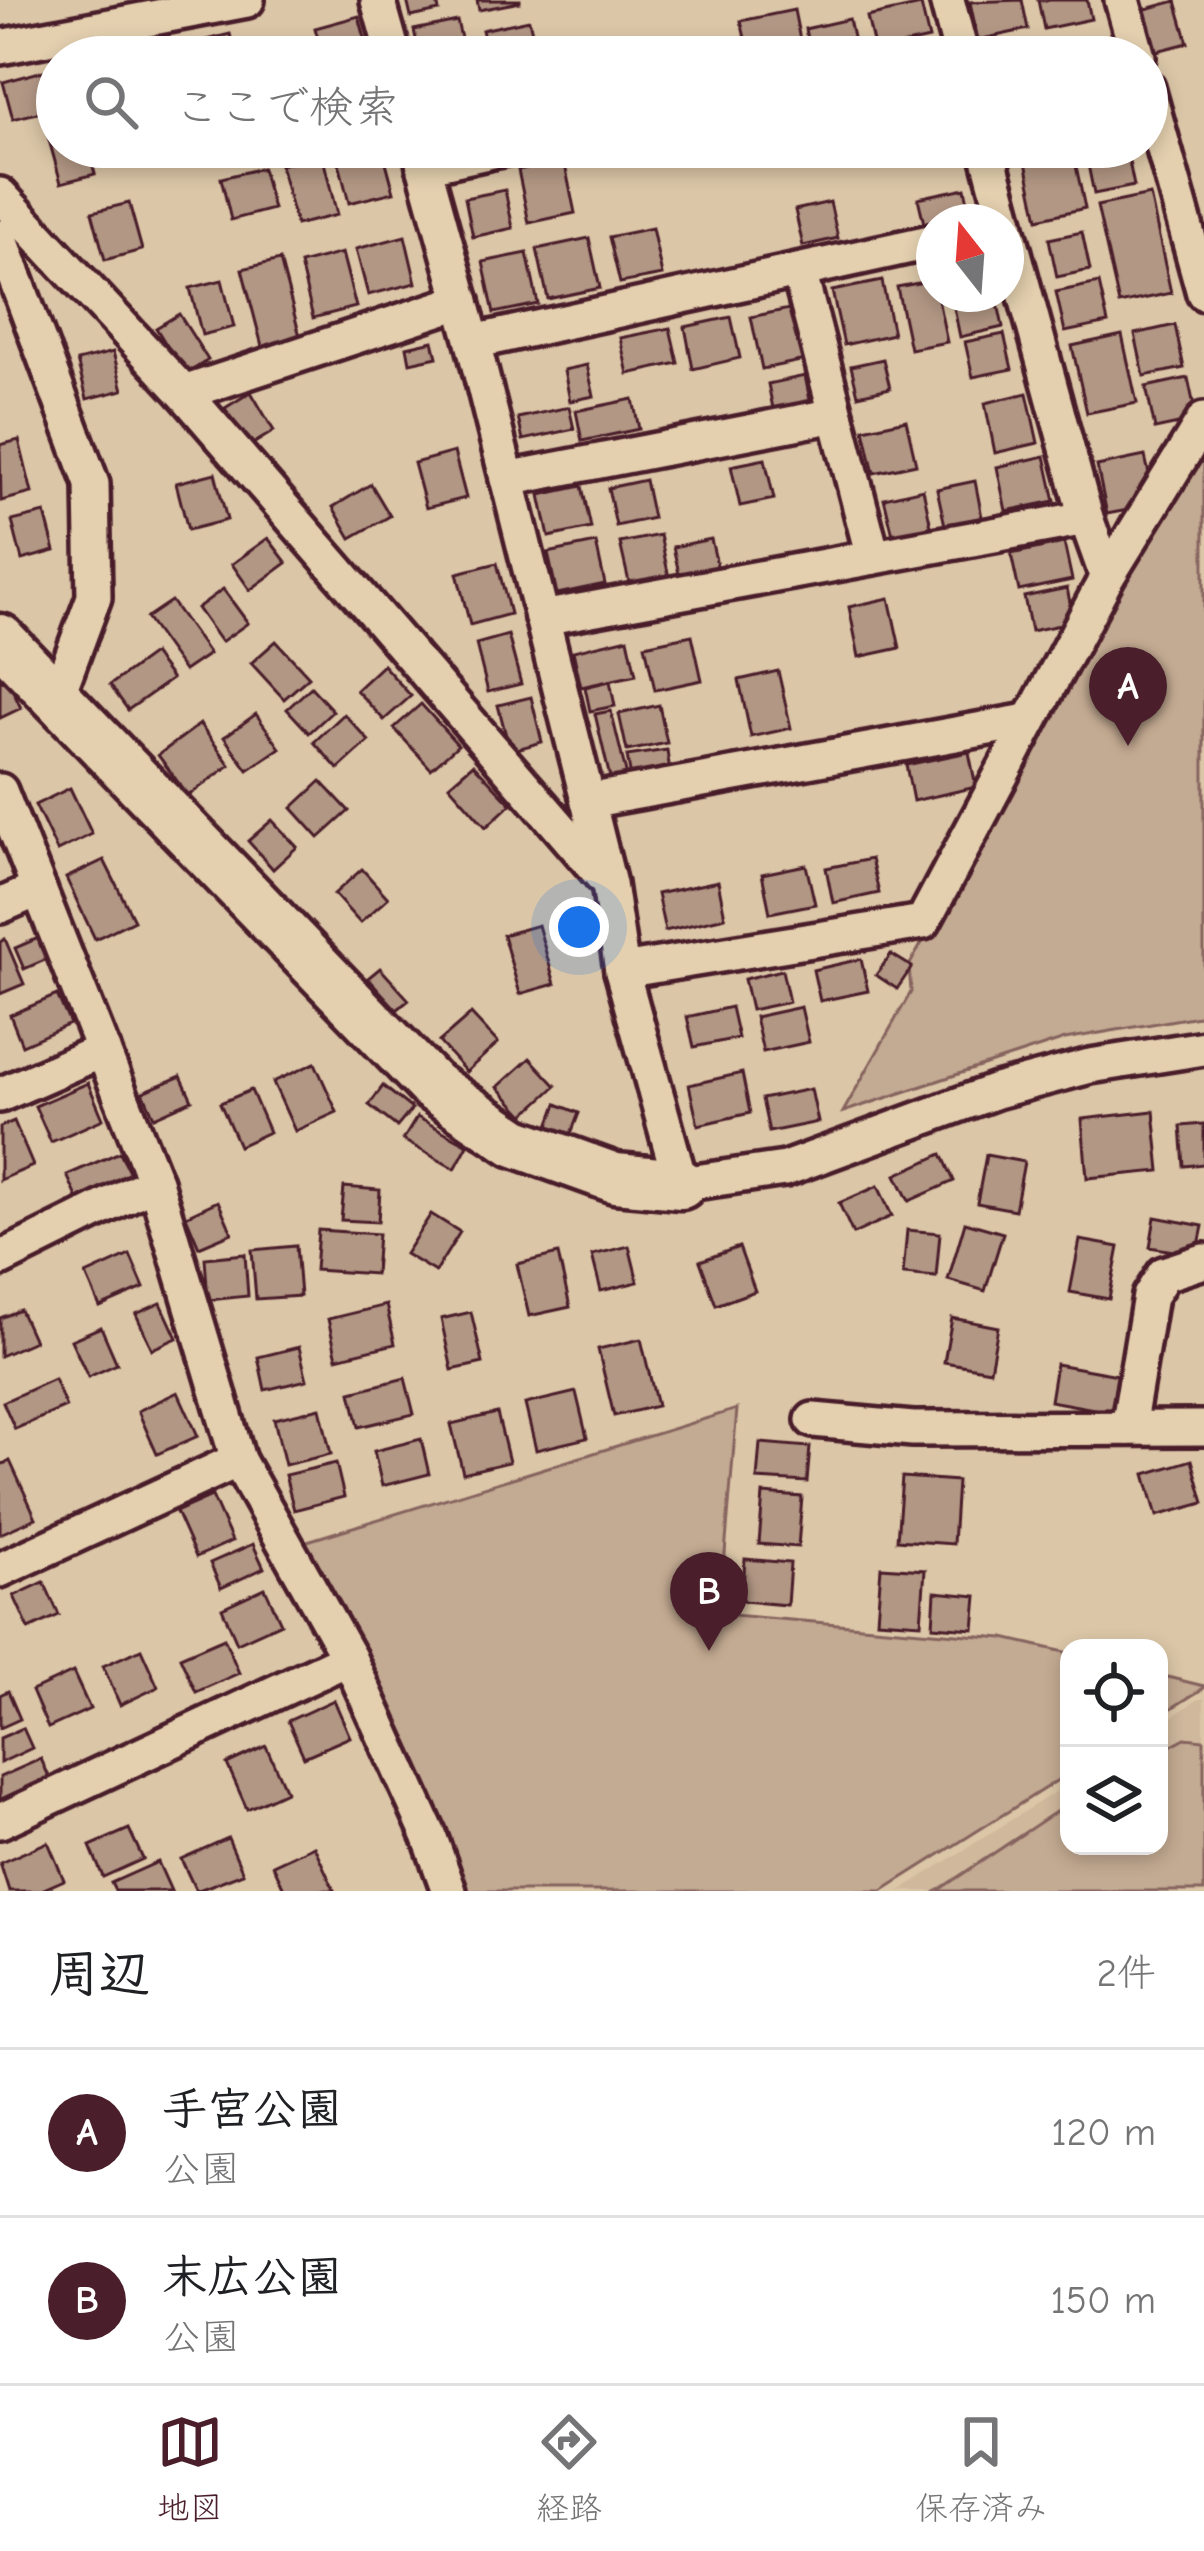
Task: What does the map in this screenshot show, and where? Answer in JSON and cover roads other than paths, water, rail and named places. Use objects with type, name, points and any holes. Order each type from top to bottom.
[{"type":"street","points":[[58,36],[247,0]]},
{"type":"street","points":[[378,0],[388,36]]},
{"type":"street","points":[[947,0],[950,36]]},
{"type":"street","points":[[1123,0],[1132,36]]},
{"type":"street","points":[[0,47],[36,40]]},
{"type":"street","points":[[1168,164],[1204,293]]},
{"type":"street","points":[[424,168],[473,342],[609,884],[622,971],[681,1184]]},
{"type":"street","points":[[991,168],[1001,204]]},
{"type":"street","points":[[0,195],[184,393],[609,884]]},
{"type":"street","points":[[0,237],[92,484],[94,597],[58,697]]},
{"type":"street","points":[[473,342],[916,245]]},
{"type":"street","points":[[799,271],[873,557]]},
{"type":"street","points":[[1024,289],[1107,578]]},
{"type":"street","points":[[184,393],[462,302]]},
{"type":"street","points":[[507,479],[836,415]]},
{"type":"street","points":[[622,971],[923,922],[1107,578],[1204,420]]},
{"type":"street","points":[[542,618],[1087,518]]},
{"type":"street","points":[[0,639],[432,1086],[514,1142],[615,1178],[681,1184],[785,1169],[996,1091],[1090,1066],[1204,1048]]},
{"type":"street","points":[[588,801],[1028,721]]},
{"type":"street","points":[[0,791],[155,1182],[238,1460],[349,1658],[429,1835],[448,1891]]},
{"type":"street","points":[[0,906],[39,890]]},
{"type":"street","points":[[0,1095],[103,1050]]},
{"type":"street","points":[[0,1259],[155,1182]]},
{"type":"street","points":[[1128,1428],[1150,1296],[1165,1274],[1204,1261]]},
{"type":"street","points":[[813,1420],[913,1429],[1204,1428]]},
{"type":"street","points":[[0,1570],[238,1460]]},
{"type":"street","points":[[0,1821],[349,1658]]},
{"type":"place","name":"手宮公園","points":[[1128,746]]},
{"type":"place","name":"末広公園","points":[[709,1651]]}]
